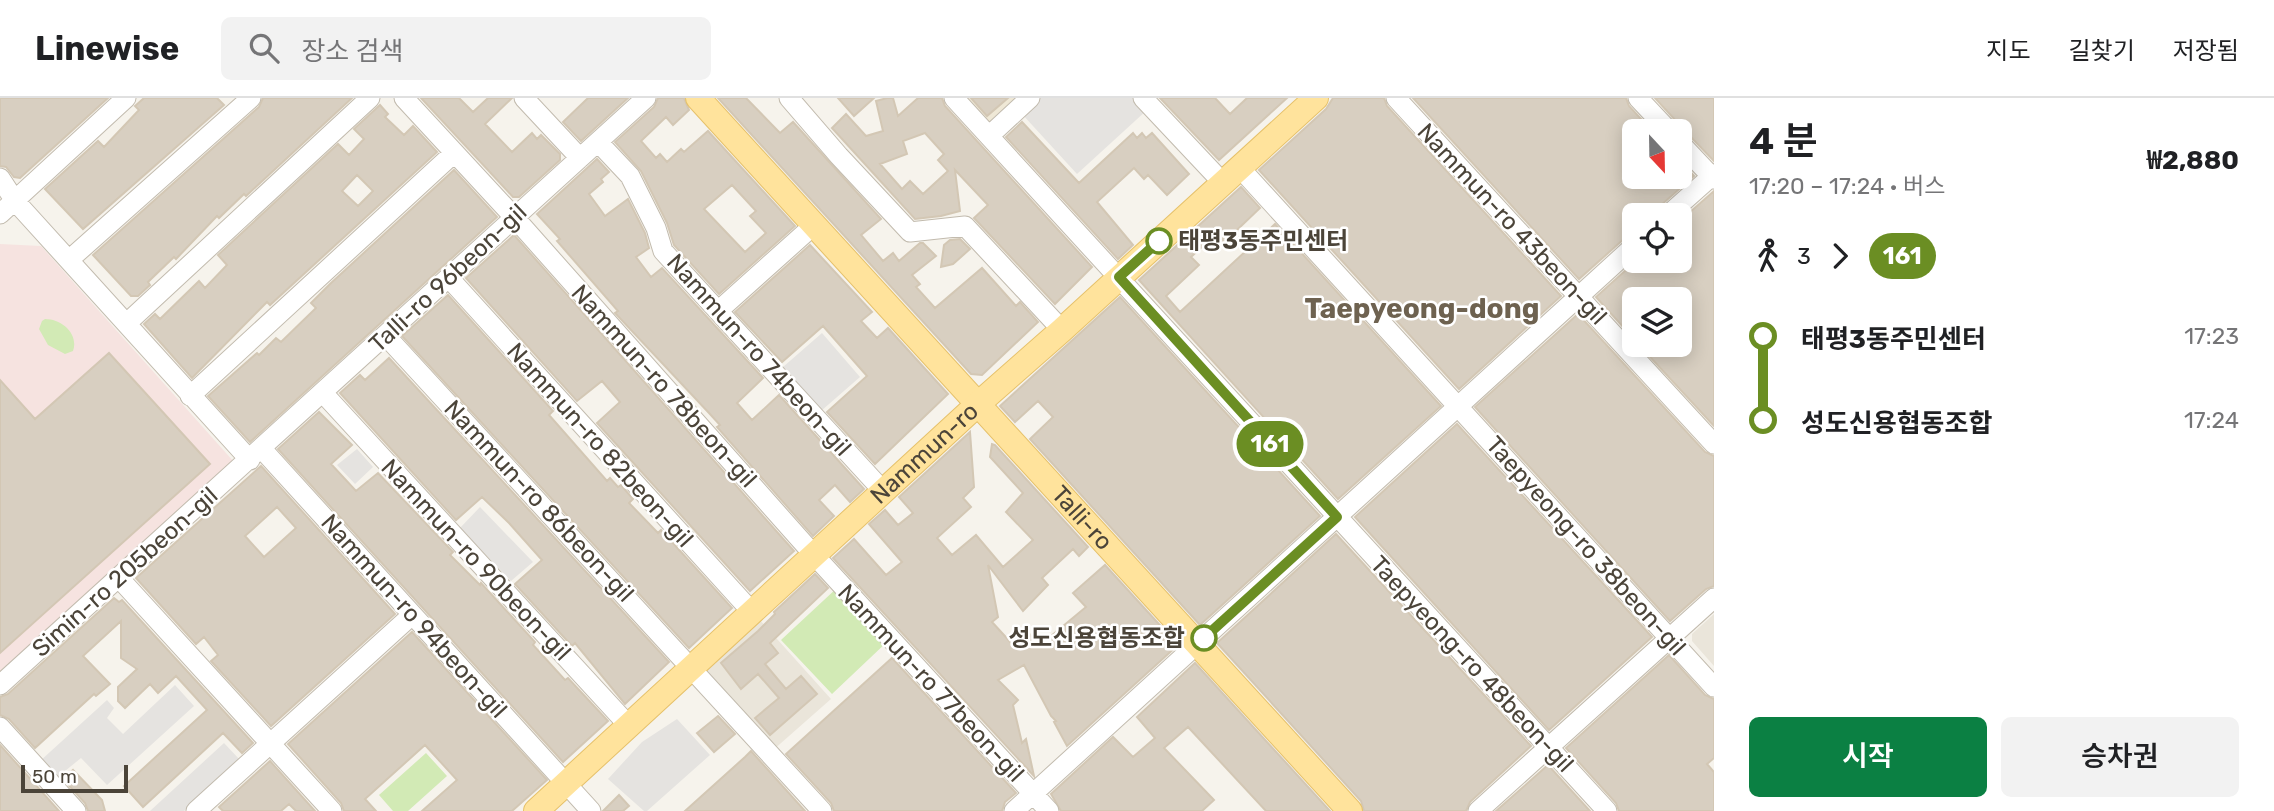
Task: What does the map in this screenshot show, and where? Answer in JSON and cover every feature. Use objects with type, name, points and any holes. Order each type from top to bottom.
[{"type":"main road","name":"Talli-ro","points":[[698,98],[1350,811]]},
{"type":"main road","name":"Nammun-ro","points":[[536,811],[978,404],[1317,98]]},
{"type":"street","points":[[0,214],[7,197],[126,98]]},
{"type":"street","points":[[70,259],[251,98]]},
{"type":"street","points":[[127,323],[370,98]]},
{"type":"street","name":"Nammun-ro 78beon-gil","points":[[404,98],[514,217],[814,555]]},
{"type":"street","points":[[524,98],[580,158]]},
{"type":"street","name":"Talli-ro 96beon-gil","points":[[256,454],[646,98]]},
{"type":"street","points":[[789,98],[910,232],[965,226],[1062,330]]},
{"type":"street","name":"Taepyeong-ro 48beon-gil","points":[[954,98],[1607,811]]},
{"type":"street","points":[[989,136],[1030,98]]},
{"type":"street","name":"Taepyeong-ro 38beon-gil","points":[[1143,98],[1231,175],[1459,406],[1714,687]]},
{"type":"street","name":"Nammun-ro 43beon-gil","points":[[1396,98],[1714,444]]},
{"type":"street","points":[[1638,98],[1658,119]]},
{"type":"street","name":"Nammun-ro 74beon-gil","points":[[598,142],[630,176],[656,228],[663,251],[884,492]]},
{"type":"street","points":[[190,396],[454,153]]},
{"type":"street","points":[[1682,203],[1713,176],[1692,155]]},
{"type":"street","name":"Nammun-ro 94beon-gil","points":[[0,178],[7,197],[70,259],[190,396],[256,454],[412,615],[591,811]]},
{"type":"street","points":[[718,312],[814,225]]},
{"type":"street","points":[[1014,811],[1622,257]]},
{"type":"street","name":"Nammun-ro 82beon-gil","points":[[449,278],[752,612]]},
{"type":"street","name":"Nammun-ro 86beon-gil","points":[[386,335],[822,811]]},
{"type":"street","name":"Nammun-ro 90beon-gil","points":[[323,393],[630,727]]},
{"type":"street","name":"Simin-ro 205beon-gil","points":[[0,685],[256,454]]},
{"type":"street","name":"Nammun-ro 77beon-gil","points":[[814,555],[1049,811]]},
{"type":"street","points":[[119,578],[332,811]]},
{"type":"street","points":[[1478,811],[1714,598]]},
{"type":"street","points":[[196,811],[412,615]]},
{"type":"street","points":[[0,727],[76,811]]},
{"type":"shaded area","points":[[966,98],[1025,98],[993,127]]},
{"type":"shaded area","points":[[1039,98],[1136,98],[1147,110],[1077,174],[1022,114]]},
{"type":"shaded area","points":[[0,244],[41,246],[234,462],[0,675]]},
{"type":"shaded area","points":[[822,333],[860,377],[821,411],[783,367]]},
{"type":"shaded area","points":[[357,449],[373,467],[355,484],[337,465]]},
{"type":"shaded area","points":[[480,507],[533,562],[511,581],[460,528]]},
{"type":"shaded area","points":[[1714,614],[1714,666],[1692,641],[1692,634]]},
{"type":"shaded area","points":[[759,619],[831,699],[772,751],[701,672]]},
{"type":"shaded area","points":[[175,685],[194,706],[107,785],[81,758],[54,780],[39,762],[107,700],[114,708],[107,718],[123,734]]},
{"type":"shaded area","points":[[677,719],[710,755],[644,811],[608,779],[642,742]]},
{"type":"shaded area","points":[[224,743],[240,760],[184,811],[150,811]]},
{"type":"green space","points":[[45,319],[68,329],[74,339],[73,351],[65,354],[48,345],[39,329]]},
{"type":"green space","points":[[838,587],[888,641],[832,694],[781,640]]},
{"type":"green space","points":[[426,753],[447,776],[408,811],[393,811],[379,795]]},
{"type":"building","points":[[0,98],[108,98],[20,178],[14,177],[6,167],[0,166]]},
{"type":"building","points":[[144,98],[217,98],[224,105],[83,229],[45,189],[98,141],[104,147],[139,110],[135,106]]},
{"type":"building","points":[[263,98],[352,98],[246,196],[244,194],[219,218],[217,216],[176,259],[174,257],[148,282],[150,285],[138,296],[131,296],[93,255],[259,107]]},
{"type":"building","points":[[421,98],[459,98],[473,112],[488,98],[512,98],[485,124],[512,152],[532,133],[537,139],[541,135],[560,154],[560,160],[519,197],[513,197]]},
{"type":"building","points":[[588,98],[628,98],[581,141],[563,122]]},
{"type":"building","points":[[658,98],[684,98],[689,110],[673,125],[666,117],[641,141],[656,158],[660,154],[667,162],[681,149],[684,152],[708,131],[795,226],[719,294],[674,245],[667,223],[641,171],[615,142],[654,107]],"holes":[[[732,185],[756,211],[750,216],[766,233],[745,252],[704,209]]]},
{"type":"building","points":[[718,98],[746,98],[780,133],[793,122],[881,219],[861,235],[883,261],[893,253],[899,261],[923,243],[936,256],[912,275],[920,284],[916,287],[935,308],[982,268],[1016,306],[1020,302],[1038,322],[982,375],[971,374]]},
{"type":"building","points":[[838,98],[874,98],[854,116]]},
{"type":"building","points":[[893,98],[898,116],[918,98],[942,98],[945,106],[1092,267],[1055,304],[974,218],[988,205],[955,170],[960,211],[915,219],[832,128],[846,114],[866,136],[883,131],[876,101]],"holes":[[[925,133],[944,154],[938,160],[948,171],[923,194],[910,181],[902,189],[880,164],[907,154],[903,141]]]},
{"type":"building","points":[[971,98],[1008,98],[987,116]]},
{"type":"building","points":[[1160,98],[1215,98],[1230,114],[1247,98],[1287,98],[1219,160]]},
{"type":"building","points":[[1333,98],[1384,98],[1387,106],[1561,296],[1459,389],[1259,170],[1326,109]]},
{"type":"building","points":[[1413,98],[1626,98],[1629,106],[1641,119],[1622,119],[1622,189],[1679,189],[1663,203],[1622,203],[1622,241],[1579,279]]},
{"type":"building","points":[[1655,98],[1714,98],[1714,161],[1692,138],[1692,119],[1674,119]]},
{"type":"building","points":[[380,105],[388,114],[385,117],[404,135],[413,126],[437,152],[270,305],[267,302],[192,378],[144,324],[155,314],[160,319],[199,281],[205,288],[227,265],[218,255],[338,144],[349,155],[364,139],[354,129]],"holes":[[[357,175],[373,191],[358,206],[342,191]]]},
{"type":"building","points":[[1022,122],[1079,183],[1133,133],[1137,138],[1142,133],[1146,138],[1152,133],[1189,174],[1167,195],[1148,175],[1144,179],[1134,168],[1097,202],[1133,245],[1118,259],[1006,137]]},
{"type":"building","points":[[597,159],[609,172],[601,179],[603,182],[589,194],[605,216],[628,199],[645,233],[649,248],[636,257],[651,277],[662,268],[763,378],[737,403],[752,420],[779,395],[864,489],[850,502],[835,485],[819,500],[834,516],[813,536],[717,427],[720,425],[615,313],[618,311],[537,214]]},
{"type":"building","points":[[454,170],[497,217],[250,442],[208,396],[276,338],[281,342],[316,308],[311,303],[330,284]]},
{"type":"building","points":[[1241,187],[1260,208],[1216,250],[1208,241],[1191,257],[1199,265],[1166,296],[1180,312],[1275,224],[1441,406],[1338,499],[1139,280]]},
{"type":"building","points":[[1714,191],[1714,426],[1650,357],[1692,357],[1692,287],[1622,287],[1622,326],[1596,297],[1623,273],[1692,273],[1692,210]]},
{"type":"building","points":[[514,235],[794,551],[750,591],[597,423],[620,402],[602,381],[577,401],[466,278]]},
{"type":"building","points":[[960,239],[970,249],[953,264],[941,267],[944,245],[950,240]]},
{"type":"building","points":[[810,245],[872,312],[861,321],[877,338],[888,328],[948,394],[875,464],[827,412],[867,376],[823,326],[782,362],[735,312]]},
{"type":"building","points":[[448,295],[553,411],[549,415],[607,481],[610,478],[618,487],[621,485],[633,499],[629,503],[658,533],[661,530],[732,608],[689,648],[402,336]]},
{"type":"building","points":[[1120,297],[1320,516],[1200,625],[1030,439],[1053,417],[1038,401],[1015,422],[1000,406]]},
{"type":"building","points":[[1578,314],[1705,452],[1714,456],[1714,586],[1706,589],[1670,621],[1475,407]]},
{"type":"building","points":[[109,353],[210,464],[0,653],[0,380],[35,419]]},
{"type":"building","points":[[389,358],[669,662],[625,704],[575,643],[572,646],[515,584],[542,560],[509,523],[482,497],[456,520],[340,393],[360,375],[365,380]]},
{"type":"building","points":[[319,412],[352,445],[331,464],[356,491],[378,473],[453,552],[450,555],[480,585],[481,583],[535,642],[533,645],[565,680],[568,678],[608,721],[563,762],[278,449]]},
{"type":"building","points":[[1457,424],[1652,637],[1549,730],[1355,517]]},
{"type":"building","points":[[970,432],[974,487],[963,498],[971,507],[937,538],[952,555],[976,535],[1003,567],[1033,540],[1006,512],[1023,493],[990,457],[992,444],[1088,547],[1079,556],[1073,549],[1042,578],[1048,585],[1023,611],[988,565],[998,617],[992,622],[1014,646],[1025,628],[1039,646],[1086,607],[1073,593],[1105,565],[1178,645],[1067,746],[1024,665],[998,680],[1018,700],[1013,705],[1022,743],[1026,739],[1034,776],[833,558],[854,539],[886,575],[902,562],[869,524],[885,510],[898,525],[913,513],[899,497]]},
{"type":"building","points":[[261,466],[395,614],[271,726],[211,661],[218,655],[204,637],[196,644],[136,578]],"holes":[[[277,507],[296,528],[264,557],[245,536]]]},
{"type":"building","points":[[1336,534],[1531,746],[1470,802],[1466,811],[1364,811],[1361,801],[1217,643]]},
{"type":"building","points":[[815,574],[828,588],[770,643],[778,653],[765,664],[786,689],[801,676],[817,694],[770,735],[755,718],[779,698],[758,674],[741,689],[721,663],[758,631],[774,612]]},
{"type":"building","points":[[114,598],[119,602],[122,600],[253,743],[242,753],[223,733],[143,807],[124,786],[207,710],[176,676],[158,693],[150,684],[125,708],[118,701],[118,687],[137,669],[121,658],[121,621],[83,656],[110,684],[96,696],[94,694],[35,748],[9,719],[0,715],[0,697],[8,694]]},
{"type":"building","points":[[412,632],[547,780],[512,811],[422,811],[457,780],[425,745],[365,799],[376,811],[344,811],[341,803],[288,744]]},
{"type":"building","points":[[1669,655],[1705,695],[1714,699],[1714,758],[1707,764],[1714,772],[1714,811],[1619,811],[1616,803],[1566,748]]},
{"type":"building","points":[[892,658],[1016,793],[1005,802],[1002,811],[834,811],[831,803],[786,754]]},
{"type":"building","points":[[1195,663],[1330,811],[1266,811],[1188,727],[1164,748],[1214,800],[1202,811],[1061,811],[1051,794],[1113,737],[1133,757],[1155,738],[1137,717]]},
{"type":"building","points":[[718,716],[735,734],[714,752],[697,733]]},
{"type":"building","points":[[0,745],[59,811],[0,811]]},
{"type":"building","points":[[751,751],[805,811],[685,811],[745,757]]},
{"type":"building","points":[[270,761],[315,811],[296,811],[289,804],[281,811],[223,811],[219,807]]},
{"type":"building","points":[[1548,765],[1590,811],[1496,811]]},
{"type":"building","points":[[73,770],[102,800],[105,811],[88,811],[85,803],[63,779]]},
{"type":"building","points":[[619,795],[629,806],[623,811],[603,811]]},
{"type":"bus line","name":"161","points":[[1159,241],[1119,277],[1337,517],[1204,638]]},
{"type":"place","name":"태평3동주민센터","points":[[1159,241]]},
{"type":"place","name":"성도신용협동조합","points":[[1204,638]]},
{"type":"district","name":"Taepyeong-dong","points":[[1422,308]]}]
